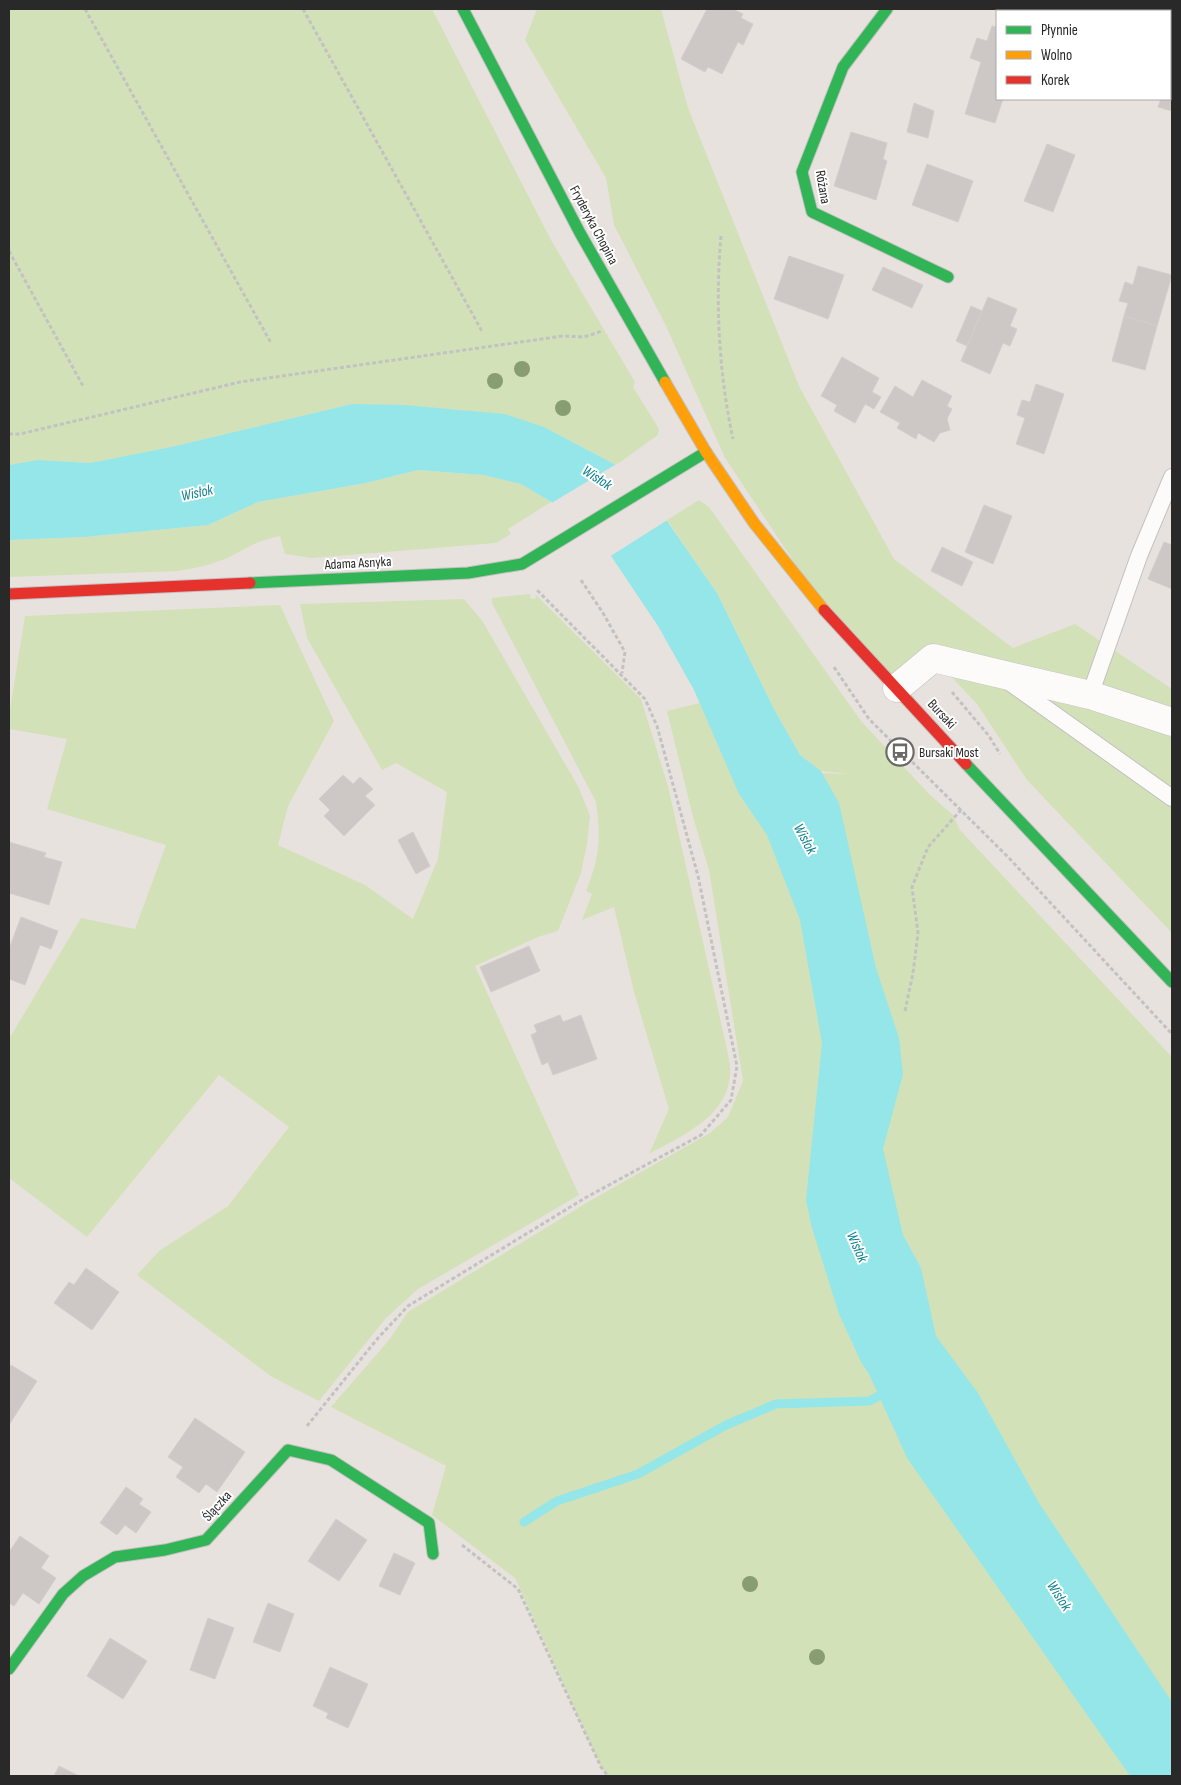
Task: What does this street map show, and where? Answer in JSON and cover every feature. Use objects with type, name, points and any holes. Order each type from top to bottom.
[{"type":"street","name":"Fryderyka Chopina","points":[[462,9],[584,240],[706,452]]},
{"type":"street","name":"Różana","points":[[887,9],[843,67],[802,172],[812,212],[948,278]]},
{"type":"street","name":"Adama Asnyka","points":[[9,594],[468,573],[522,564],[706,452]]},
{"type":"street","name":"Bursaki","points":[[706,452],[754,523],[836,626],[897,688],[1172,982]]},
{"type":"street","points":[[897,688],[933,658],[1090,695],[1172,722]]},
{"type":"street","points":[[288,1450],[331,1460],[429,1523],[434,1554]]},
{"type":"street","name":"Ślączka","points":[[9,1668],[63,1594],[83,1576],[115,1557],[165,1550],[206,1540],[288,1450]]},
{"type":"lane","points":[[1090,695],[1139,556],[1172,477]]},
{"type":"lane","points":[[995,672],[1172,798]]},
{"type":"path","points":[[86,9],[271,343]]},
{"type":"path","points":[[302,9],[483,333]]},
{"type":"path","points":[[721,236],[718,271],[724,400],[734,442]]},
{"type":"path","points":[[9,251],[83,386]]},
{"type":"path","points":[[9,434],[20,434],[240,382],[563,336],[584,337],[610,329]]},
{"type":"path","points":[[288,1450],[378,1338],[408,1306],[585,1198],[701,1135],[731,1100],[737,1066],[698,876],[679,800],[657,726],[645,699],[536,588],[522,564]]},
{"type":"path","points":[[581,580],[603,612],[625,652],[622,674]]},
{"type":"path","points":[[832,665],[869,719],[1009,858],[1172,1034]]},
{"type":"path","points":[[905,1011],[913,973],[918,933],[912,887],[928,847],[961,810]]},
{"type":"path","points":[[429,1523],[454,1539],[518,1589],[601,1767],[608,1776]]},
{"type":"green space","points":[[9,9],[432,9],[551,240],[635,382],[633,387],[659,429],[658,435],[616,465],[544,427],[463,410],[352,404],[171,447],[90,463],[38,460],[9,465]]},
{"type":"green space","points":[[537,9],[661,9],[688,108],[799,386],[894,559],[1013,648],[1075,624],[1172,689],[1172,933],[1027,780],[977,704],[943,668],[897,688],[836,625],[725,458],[666,326],[614,225],[606,178],[525,40]]},
{"type":"green space","points":[[418,470],[483,475],[521,484],[551,502],[508,529],[511,534],[496,543],[312,558],[285,554],[280,536],[257,543],[219,561],[179,571],[9,577],[9,540],[85,537],[208,525],[258,502],[366,483]]},
{"type":"green space","points":[[699,500],[709,507],[861,721],[930,795],[953,815],[960,830],[1172,1057],[1172,1776],[609,1776],[601,1767],[515,1578],[432,1515],[446,1466],[331,1407],[389,1340],[408,1312],[588,1202],[710,1133],[728,1117],[743,1081],[709,870],[693,817],[667,711],[712,700],[747,771],[850,774],[821,771],[800,755],[775,711],[717,593],[667,520]]},
{"type":"green space","points":[[530,594],[530,598],[535,599],[536,595],[641,699],[668,786],[728,1052],[730,1076],[727,1091],[720,1103],[700,1124],[649,1154],[669,1109],[634,992],[614,907],[582,920],[592,894],[586,891],[597,857],[599,827],[596,802],[492,603],[492,598]]},
{"type":"green space","points":[[464,599],[483,622],[579,788],[590,816],[581,873],[558,931],[538,937],[475,966],[579,1195],[418,1289],[386,1318],[319,1401],[272,1377],[137,1275],[159,1251],[228,1206],[289,1127],[219,1075],[87,1237],[9,1178],[9,1039],[81,918],[135,929],[166,845],[47,809],[67,739],[9,729],[9,716],[25,616],[280,605],[334,721],[288,806],[278,845],[365,885],[413,919],[438,859],[447,792],[396,763],[382,770],[307,638],[300,604]]},
{"type":"water","name":"Wisłok","points":[[352,404],[404,405],[505,414],[544,427],[616,465],[665,518],[717,593],[775,711],[800,755],[821,771],[839,803],[876,968],[899,1038],[903,1074],[883,1149],[903,1235],[921,1268],[936,1336],[978,1393],[1039,1503],[1172,1702],[1172,1776],[1130,1776],[907,1458],[869,1374],[861,1362],[839,1314],[812,1228],[806,1200],[822,1043],[800,920],[767,835],[739,794],[694,690],[658,626],[609,553],[553,503],[521,484],[483,475],[418,470],[366,483],[258,502],[208,525],[85,537],[9,540],[9,465],[38,460],[90,463],[171,447]]},
{"type":"pier","points":[[618,463],[669,519],[609,557],[550,504]]},
{"type":"building","points":[[707,9],[733,9],[743,14],[741,18],[753,24],[743,45],[738,42],[722,74],[708,67],[705,72],[681,59]]},
{"type":"building","points":[[992,26],[996,27],[996,100],[1003,100],[995,123],[965,114],[981,62],[970,58],[977,38],[987,41]]},
{"type":"building","points":[[1172,63],[1172,111],[1158,107],[1161,100],[1171,100]]},
{"type":"building","points":[[914,103],[934,111],[928,138],[907,132]]},
{"type":"building","points":[[851,132],[887,143],[883,159],[887,161],[876,200],[834,186]]},
{"type":"building","points":[[1047,144],[1075,155],[1053,212],[1024,201]]},
{"type":"building","points":[[927,164],[973,181],[958,222],[912,205]]},
{"type":"building","points":[[789,256],[844,275],[828,319],[774,299]]},
{"type":"building","points":[[1138,266],[1172,275],[1157,326],[1124,316],[1128,303],[1119,301],[1125,282],[1133,285]]},
{"type":"building","points":[[883,267],[923,285],[912,308],[872,290]]},
{"type":"building","points":[[988,297],[1017,309],[1010,326],[1017,329],[1010,346],[1003,343],[990,374],[961,361]]},
{"type":"building","points":[[971,306],[982,311],[967,346],[956,341]]},
{"type":"building","points":[[1124,316],[1157,326],[1145,370],[1112,361]]},
{"type":"building","points":[[842,357],[879,378],[872,392],[881,397],[874,409],[865,404],[855,423],[834,411],[837,405],[821,396]]},
{"type":"building","points":[[922,380],[952,396],[947,406],[952,409],[947,419],[950,430],[940,433],[934,442],[918,433],[916,439],[897,428],[900,423],[880,412],[895,386],[913,397]]},
{"type":"building","points":[[1036,384],[1064,394],[1044,454],[1016,444],[1025,418],[1017,415],[1022,400],[1030,402]]},
{"type":"building","points":[[984,505],[1012,516],[993,564],[965,552]]},
{"type":"building","points":[[1164,542],[1172,545],[1172,589],[1148,579]]},
{"type":"building","points":[[942,547],[973,562],[962,586],[931,571]]},
{"type":"building","points":[[343,775],[353,784],[360,777],[373,789],[365,796],[375,805],[344,836],[324,816],[330,810],[319,799]]},
{"type":"building","points":[[413,832],[430,866],[416,874],[398,840]]},
{"type":"building","points":[[9,842],[46,853],[44,857],[62,862],[49,905],[9,893]]},
{"type":"building","points":[[21,917],[58,931],[51,949],[40,945],[25,985],[9,979],[9,949]]},
{"type":"building","points":[[529,946],[540,971],[491,992],[480,967]]},
{"type":"building","points":[[560,1015],[563,1022],[581,1015],[597,1059],[553,1075],[548,1062],[542,1065],[531,1035],[537,1032],[534,1025]]},
{"type":"building","points":[[86,1268],[119,1292],[92,1330],[54,1303],[69,1282],[74,1285]]},
{"type":"building","points":[[11,1365],[37,1381],[9,1425],[9,1369]]},
{"type":"building","points":[[195,1418],[245,1452],[217,1492],[206,1484],[199,1493],[176,1477],[183,1467],[168,1457]]},
{"type":"building","points":[[126,1487],[143,1499],[139,1504],[151,1512],[136,1533],[125,1525],[117,1535],[100,1523]]},
{"type":"building","points":[[336,1519],[367,1540],[339,1581],[308,1561]]},
{"type":"building","points":[[20,1536],[49,1556],[41,1568],[56,1578],[39,1604],[23,1593],[14,1606],[9,1603],[9,1552]]},
{"type":"building","points":[[394,1553],[415,1563],[400,1595],[379,1586]]},
{"type":"building","points":[[268,1603],[294,1614],[280,1652],[253,1642]]},
{"type":"building","points":[[208,1618],[234,1628],[215,1679],[190,1670]]},
{"type":"building","points":[[110,1638],[147,1661],[123,1699],[87,1676]]},
{"type":"building","points":[[330,1667],[368,1684],[348,1728],[326,1718],[328,1713],[313,1706]]},
{"type":"building","points":[[59,1766],[79,1776],[54,1776]]},
{"type":"waterway","points":[[524,1522],[557,1501],[638,1474],[726,1425],[776,1404],[869,1401],[889,1391]]},
{"type":"traffic: fast","points":[[463,9],[580,233],[665,382]]},
{"type":"traffic: fast","points":[[887,9],[843,67],[802,172],[812,212],[948,277]]},
{"type":"traffic: fast","points":[[250,583],[468,573],[522,564],[706,452]]},
{"type":"traffic: fast","points":[[966,764],[1172,982]]},
{"type":"traffic: fast","points":[[9,1669],[63,1594],[83,1576],[115,1557],[165,1550],[206,1540],[288,1450],[331,1460],[429,1523],[433,1554]]},
{"type":"traffic: slow","points":[[665,382],[706,452],[754,523],[824,610]]},
{"type":"traffic: jam","points":[[9,594],[250,583]]},
{"type":"traffic: jam","points":[[824,610],[966,764]]},
{"type":"place","name":"Bursaki Most","points":[[900,752]]}]
